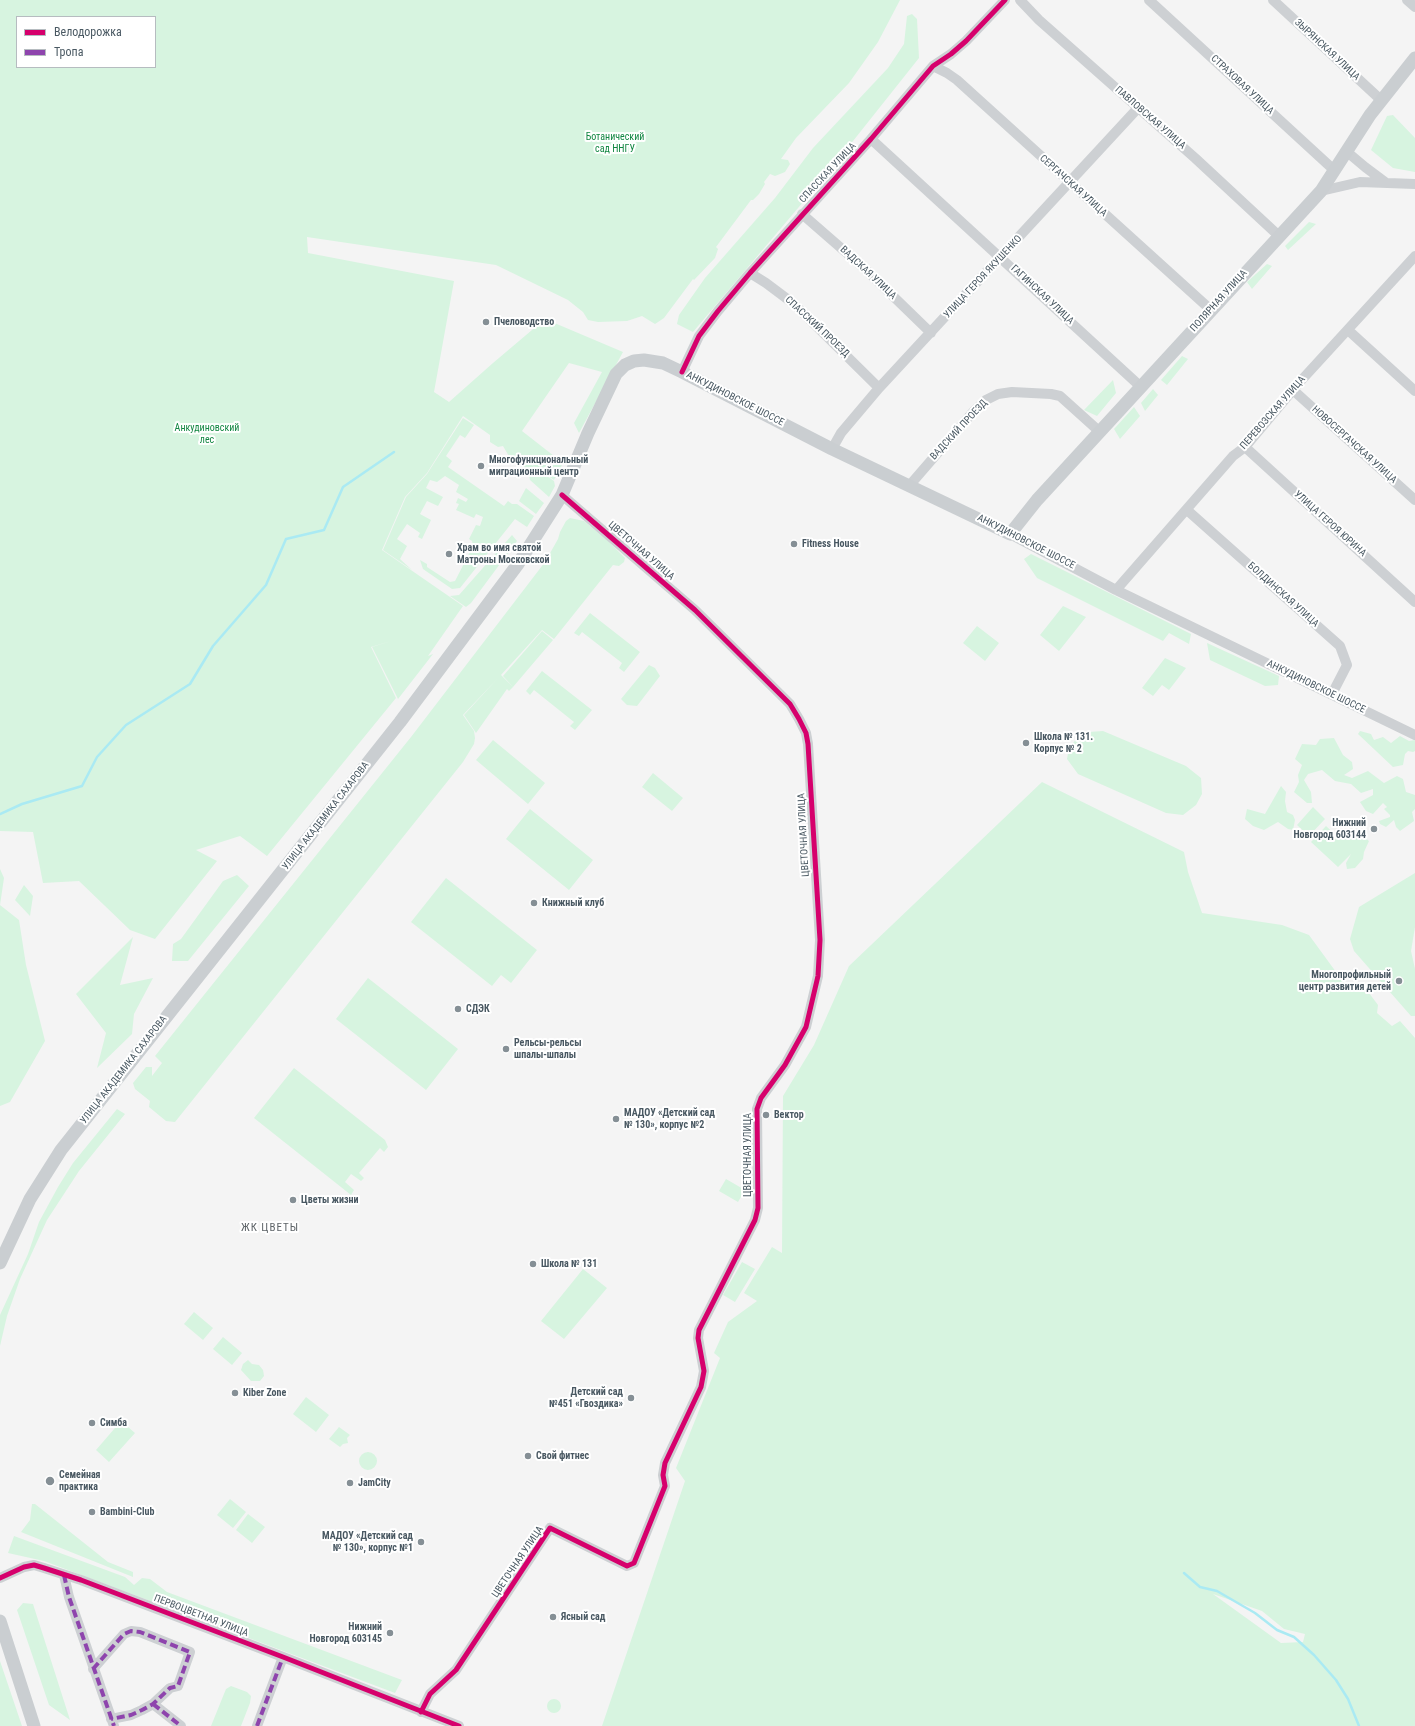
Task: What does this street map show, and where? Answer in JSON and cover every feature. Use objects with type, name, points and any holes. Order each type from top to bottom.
[{"type":"main road","name":"ПОЛЯРНАЯ УЛИЦА","points":[[1010,534],[1037,500],[1321,191],[1381,100],[1415,58]]},
{"type":"main road","name":"АНКУДИНОВСКОЕ ШОССЕ","points":[[634,360],[663,363],[832,449],[1010,534]]},
{"type":"main road","name":"УЛИЦА АКАДЕМИКА САХАРОВА","points":[[0,1263],[30,1199],[61,1150],[400,722],[518,564],[562,495],[588,433],[616,374],[625,365],[634,360]]},
{"type":"main road","points":[[0,1621],[34,1726]]},
{"type":"street","name":"СПАССКАЯ УЛИЦА","points":[[682,372],[700,336],[718,311],[750,273],[871,139],[932,66],[966,41],[1004,0]]},
{"type":"street","name":"ПАВЛОВСКАЯ УЛИЦА","points":[[1020,0],[1039,20],[1196,158],[1279,236]]},
{"type":"street","name":"СТРАХОВАЯ УЛИЦА","points":[[1149,0],[1334,170]]},
{"type":"street","name":"ЗЫРЯНСКАЯ УЛИЦА","points":[[1274,0],[1381,100]]},
{"type":"street","points":[[1407,0],[1415,7]]},
{"type":"street","name":"СЕРГАЧСКАЯ УЛИЦА","points":[[932,66],[947,73],[957,80],[1069,183],[1212,310]]},
{"type":"street","name":"УЛИЦА ГЕРОЯ ЯКУШЕНКО","points":[[832,449],[841,433],[880,388],[1138,108]]},
{"type":"street","name":"ГАГИНСКАЯ УЛИЦА","points":[[871,139],[1002,257],[1141,387]]},
{"type":"street","points":[[1346,151],[1385,182]]},
{"type":"street","points":[[1321,191],[1351,183],[1385,182],[1415,184]]},
{"type":"street","name":"ВАДСКАЯ УЛИЦА","points":[[802,214],[864,268],[931,334]]},
{"type":"street","name":"ПЕРЕВОЗСКАЯ УЛИЦА","points":[[1116,590],[1233,456],[1245,447],[1293,390],[1414,260]]},
{"type":"street","name":"СПАССКИЙ ПРОЕЗД","points":[[750,273],[794,304],[880,388]]},
{"type":"street","points":[[1348,330],[1415,391]]},
{"type":"street","name":"НОВОСЕРГАЧСКАЯ УЛИЦА","points":[[1293,390],[1415,500]]},
{"type":"street","name":"ВАДСКИЙ ПРОЕЗД","points":[[909,486],[973,412],[986,400],[998,394],[1012,392],[1060,396],[1100,432]]},
{"type":"street","name":"УЛИЦА ГЕРОЯ ЮРИНА","points":[[1245,447],[1415,602]]},
{"type":"street","name":"ЦВЕТОЧНАЯ УЛИЦА","points":[[421,1712],[430,1694],[456,1670],[550,1528],[627,1566],[634,1562],[665,1486],[663,1475],[665,1463],[696,1400],[703,1378],[698,1338],[699,1330],[755,1220],[758,1208],[757,1109],[761,1098],[785,1065],[806,1027],[818,976],[821,955],[808,744],[806,733],[799,719],[790,704],[695,610],[562,495]]},
{"type":"street","name":"БОЛДИНСКАЯ УЛИЦА","points":[[1187,510],[1340,646],[1347,665],[1332,694]]},
{"type":"street","name":"АНКУДИНОВСКОЕ ШОССЕ","points":[[1010,534],[1116,590],[1219,641],[1414,734]]},
{"type":"street","name":"ПЕРВОЦВЕТНАЯ УЛИЦА","points":[[0,1578],[24,1567],[34,1565],[283,1657],[459,1726]]},
{"type":"street","points":[[64,1575],[69,1596],[112,1723],[153,1704],[170,1688],[178,1686],[190,1652],[140,1632],[131,1631],[124,1634],[94,1669]]},
{"type":"street","points":[[257,1726],[283,1657]]},
{"type":"street","points":[[153,1704],[181,1726]]},
{"type":"green space","name":"Анкудиновский лес","points":[[0,0],[900,0],[878,42],[849,83],[796,138],[781,159],[788,160],[790,164],[785,172],[775,176],[770,174],[764,182],[765,184],[759,194],[751,200],[716,247],[718,249],[715,258],[694,280],[693,279],[664,318],[655,324],[642,316],[627,321],[598,322],[588,320],[583,312],[568,300],[496,265],[307,237],[308,253],[454,281],[434,392],[449,402],[545,319],[623,352],[579,433],[574,423],[602,372],[569,363],[522,431],[563,463],[554,480],[509,449],[554,481],[555,486],[549,497],[530,480],[528,472],[510,458],[503,446],[498,447],[490,442],[490,435],[463,416],[427,473],[405,497],[382,550],[463,606],[428,656],[433,654],[398,699],[372,647],[391,641],[371,647],[396,698],[267,856],[240,836],[196,850],[217,861],[155,939],[130,930],[79,881],[43,883],[33,832],[0,831]]},
{"type":"green space","points":[[912,14],[917,19],[919,58],[826,175],[693,332],[677,324],[679,315],[705,278],[775,198],[813,148],[888,68],[904,44],[907,16]]},
{"type":"green space","points":[[1393,115],[1415,138],[1415,172],[1393,168],[1371,150],[1387,116]]},
{"type":"green space","points":[[1309,222],[1316,224],[1288,250],[1285,246]]},
{"type":"green space","points":[[1267,264],[1272,266],[1252,289],[1247,282]]},
{"type":"green space","points":[[1182,356],[1188,359],[1167,385],[1161,380]]},
{"type":"green space","points":[[1113,380],[1116,393],[1097,416],[1084,410]]},
{"type":"green space","points":[[1153,389],[1158,395],[1145,411],[1141,403]]},
{"type":"green space","points":[[1134,407],[1140,416],[1120,439],[1114,429]]},
{"type":"green space","points":[[463,418],[474,425],[465,438],[460,435],[446,456],[452,461],[448,467],[504,506],[508,501],[512,504],[517,504],[534,516],[527,527],[515,519],[460,588],[452,589],[423,569],[420,560],[427,564],[427,567],[450,582],[455,581],[473,546],[472,541],[469,539],[476,525],[480,526],[483,517],[476,514],[474,518],[456,510],[459,504],[456,503],[458,498],[466,502],[468,499],[456,492],[459,485],[445,476],[437,482],[430,480],[426,488],[443,497],[438,506],[427,501],[420,514],[431,520],[422,539],[418,537],[420,533],[407,524],[397,539],[407,546],[400,559],[412,570],[383,550],[406,497],[427,474]]},
{"type":"green space","points":[[526,488],[544,503],[536,514],[519,501]]},
{"type":"green space","points":[[570,518],[584,521],[608,541],[625,558],[624,562],[619,566],[613,565],[554,639],[542,630],[501,675],[513,687],[509,691],[507,689],[476,733],[464,715],[498,678],[463,715],[474,731],[475,738],[474,744],[463,762],[175,1122],[166,1121],[149,1107],[150,1101],[135,1089],[133,1083],[146,1067],[152,1067],[152,1076],[162,1063],[155,1056],[411,737],[545,562],[566,521]]},
{"type":"green space","points":[[512,535],[517,541],[471,603],[466,607],[450,596],[459,595]]},
{"type":"green space","points":[[1031,554],[1191,634],[1189,644],[1169,633],[1163,641],[1037,578],[1024,559]]},
{"type":"green space","points":[[1063,606],[1086,617],[1059,651],[1040,635]]},
{"type":"green space","points":[[590,613],[640,652],[624,672],[619,668],[622,663],[582,632],[579,636],[574,633]]},
{"type":"green space","points":[[977,626],[999,643],[985,661],[963,643]]},
{"type":"green space","points":[[542,631],[553,640],[513,687],[503,676]]},
{"type":"green space","points":[[1207,643],[1279,676],[1278,685],[1265,686],[1210,660]]},
{"type":"green space","points":[[1165,658],[1186,668],[1169,690],[1162,685],[1153,696],[1142,688]]},
{"type":"green space","points":[[649,665],[655,668],[660,676],[637,706],[627,705],[621,699]]},
{"type":"green space","points":[[542,671],[592,710],[575,730],[570,726],[574,722],[534,690],[530,695],[526,691]]},
{"type":"green space","points":[[1103,731],[1186,766],[1201,778],[1202,794],[1196,805],[1183,815],[1166,813],[1078,774],[1067,759],[1069,748],[1078,737],[1089,732]]},
{"type":"green space","points":[[1360,731],[1371,734],[1374,740],[1383,737],[1391,743],[1400,736],[1409,741],[1415,740],[1415,751],[1408,751],[1405,754],[1403,765],[1393,767],[1358,734]]},
{"type":"green space","points":[[1334,738],[1343,755],[1352,762],[1353,769],[1344,775],[1352,778],[1368,771],[1384,783],[1397,776],[1403,779],[1406,792],[1415,795],[1415,809],[1412,812],[1414,821],[1400,831],[1396,827],[1394,820],[1386,827],[1380,824],[1379,821],[1390,817],[1384,809],[1387,807],[1383,803],[1373,814],[1366,811],[1360,802],[1373,795],[1373,789],[1361,793],[1351,784],[1335,781],[1322,770],[1308,774],[1304,780],[1311,792],[1312,803],[1307,803],[1294,792],[1299,782],[1298,775],[1302,765],[1295,759],[1302,744],[1316,745],[1320,739]]},
{"type":"green space","points":[[493,740],[545,783],[528,804],[476,760]]},
{"type":"green space","points":[[653,773],[683,798],[672,811],[642,787]]},
{"type":"green space","points":[[1042,782],[1184,852],[1188,872],[1202,913],[1282,925],[1309,935],[1347,987],[1366,989],[1378,1005],[1377,1013],[1392,1026],[1400,1021],[1415,1038],[1415,1726],[602,1726],[685,1481],[676,1468],[720,1358],[714,1353],[728,1322],[757,1301],[744,1293],[772,1247],[782,1253],[783,1096],[814,1045],[849,966]],"holes":[[[1213,1594],[1262,1611],[1284,1629],[1305,1634],[1303,1642],[1281,1643]]]},
{"type":"green space","points":[[1281,786],[1286,792],[1285,801],[1287,812],[1293,815],[1295,820],[1293,830],[1288,829],[1278,822],[1264,830],[1253,826],[1245,819],[1247,809],[1265,814]]},
{"type":"green space","points":[[1313,807],[1325,819],[1309,836],[1297,825]]},
{"type":"green space","points":[[530,809],[593,860],[569,890],[506,839]]},
{"type":"green space","points":[[1326,826],[1339,838],[1340,836],[1355,830],[1369,841],[1364,852],[1363,859],[1355,868],[1347,869],[1346,863],[1351,854],[1338,867],[1311,842]]},
{"type":"green space","points":[[0,869],[4,878],[0,905]]},
{"type":"green space","name":"Многопрофильный центр развития детей","points":[[1415,873],[1415,927],[1411,951],[1415,969],[1415,1016],[1411,1016],[1354,951],[1350,939],[1359,907]]},
{"type":"green space","points":[[237,875],[249,886],[188,961],[172,961],[173,944],[181,939],[223,881]]},
{"type":"green space","points":[[446,878],[537,950],[511,983],[501,975],[492,986],[411,922]]},
{"type":"green space","points":[[24,885],[33,896],[30,916],[15,900]]},
{"type":"green space","points":[[0,905],[19,920],[26,965],[45,1041],[10,1102],[0,1106]]},
{"type":"green space","points":[[133,937],[120,985],[153,978],[134,1014],[132,1034],[97,1068],[106,1033],[76,994]]},
{"type":"green space","points":[[368,978],[458,1049],[426,1090],[336,1019]]},
{"type":"green space","points":[[294,1068],[385,1140],[388,1147],[384,1152],[380,1148],[359,1173],[364,1178],[361,1181],[351,1174],[345,1182],[354,1190],[351,1195],[254,1118]]},
{"type":"green space","points":[[117,1109],[125,1114],[79,1171],[47,1220],[20,1279],[7,1316],[0,1346],[0,1315],[28,1254],[39,1222],[73,1163]]},
{"type":"green space","points":[[726,1179],[745,1190],[738,1202],[719,1191]]},
{"type":"green space","points":[[742,1262],[755,1269],[735,1302],[723,1295]]},
{"type":"green space","points":[[583,1269],[607,1288],[564,1339],[541,1321]]},
{"type":"green space","points":[[194,1312],[213,1328],[203,1340],[184,1324]]},
{"type":"green space","points":[[223,1337],[242,1353],[232,1365],[213,1349]]},
{"type":"green space","points":[[248,1360],[252,1364],[259,1365],[263,1370],[264,1376],[260,1381],[251,1381],[241,1370],[243,1364]]},
{"type":"green space","points":[[306,1397],[329,1415],[316,1432],[293,1414]]},
{"type":"green space","points":[[121,1421],[135,1433],[109,1462],[96,1450]]},
{"type":"green space","points":[[339,1427],[350,1435],[347,1438],[348,1443],[343,1444],[340,1447],[329,1439]]},
{"type":"green space","points":[[368,1452],[374,1455],[377,1461],[374,1467],[368,1470],[362,1467],[359,1461],[362,1455]]},
{"type":"green space","points":[[230,1499],[246,1512],[233,1528],[217,1515]]},
{"type":"green space","points":[[32,1504],[35,1504],[108,1562],[133,1572],[133,1577],[21,1532],[30,1520]]},
{"type":"green space","points":[[248,1514],[265,1527],[252,1543],[236,1530]]},
{"type":"green space","points":[[14,1536],[125,1577],[134,1585],[142,1578],[150,1579],[167,1592],[402,1680],[395,1693],[44,1561],[8,1553]]},
{"type":"green space","points":[[23,1603],[33,1604],[70,1720],[49,1705],[17,1610]]},
{"type":"green space","points":[[0,1661],[22,1726],[0,1726]]},
{"type":"green space","points":[[231,1686],[247,1692],[251,1696],[250,1703],[241,1726],[211,1726],[226,1689]]},
{"type":"green space","points":[[551,1699],[557,1699],[561,1703],[561,1709],[557,1713],[551,1713],[547,1709],[547,1703]]},
{"type":"waterway","points":[[0,814],[22,804],[82,786],[97,757],[126,725],[190,684],[213,646],[266,585],[286,539],[324,530],[343,487],[394,452]]},
{"type":"waterway","points":[[1184,1573],[1200,1587],[1217,1591],[1255,1613],[1277,1630],[1294,1637],[1314,1655],[1336,1680],[1348,1699],[1359,1726]]},
{"type":"marked path","points":[[64,1575],[69,1597],[114,1726]]},
{"type":"marked path","points":[[93,1669],[124,1634],[131,1631],[140,1632],[190,1652],[178,1686],[170,1688],[153,1704],[142,1710],[131,1715],[111,1719]]},
{"type":"marked path","points":[[257,1726],[283,1657]]},
{"type":"marked path","points":[[153,1704],[181,1726]]},
{"type":"cycle path","points":[[682,372],[699,336],[750,273],[871,139],[933,66],[951,54],[966,41],[1005,0]]},
{"type":"cycle path","points":[[421,1712],[430,1694],[456,1670],[550,1528],[627,1566],[634,1563],[665,1486],[663,1475],[665,1463],[701,1387],[704,1371],[698,1338],[699,1330],[755,1220],[758,1208],[757,1109],[761,1098],[785,1065],[806,1027],[818,976],[820,940],[808,744],[806,733],[799,719],[790,704],[695,610],[562,495]]},
{"type":"cycle path","points":[[0,1578],[24,1567],[34,1565],[44,1568],[81,1580],[459,1726]]},
{"type":"place","name":"Пчеловодство","points":[[486,322]]},
{"type":"place","name":"Многофункциональный миграционный центр","points":[[481,466]]},
{"type":"place","name":"Fitness House","points":[[794,544]]},
{"type":"place","name":"Храм во имя святой Матроны Московской","points":[[449,554]]},
{"type":"place","name":"Школа № 131. Корпус № 2","points":[[1026,743]]},
{"type":"place","name":"Нижний Новгород 603144","points":[[1374,829]]},
{"type":"place","name":"Книжный клуб","points":[[534,903]]},
{"type":"place","name":"Многопрофильный центр развития детей","points":[[1399,981]]},
{"type":"place","name":"СДЭК","points":[[458,1009]]},
{"type":"place","name":"Рельсы-рельсы шпалы-шпалы","points":[[506,1049]]},
{"type":"place","name":"Вектор","points":[[766,1115]]},
{"type":"place","name":"МАДОУ «Детский сад № 130», корпус №2","points":[[616,1119]]},
{"type":"place","name":"Цветы жизни","points":[[293,1200]]},
{"type":"place","name":"Школа № 131","points":[[533,1264]]},
{"type":"place","name":"Kiber Zone","points":[[235,1393]]},
{"type":"place","name":"Детский сад №451 «Гвоздика»","points":[[631,1398]]},
{"type":"place","name":"Симба","points":[[92,1423]]},
{"type":"place","name":"Свой фитнес","points":[[528,1456]]},
{"type":"place","name":"Семейная практика","points":[[50,1481]]},
{"type":"place","name":"JamCity","points":[[350,1483]]},
{"type":"place","name":"Bambini-Club","points":[[92,1512]]},
{"type":"place","name":"МАДОУ «Детский сад № 130», корпус №1","points":[[421,1542]]},
{"type":"place","name":"Ясный сад","points":[[553,1617]]},
{"type":"place","name":"Нижний Новгород 603145","points":[[390,1633]]},
{"type":"district","name":"ЖК ЦВЕТЫ","points":[[270,1228]]},
{"type":"park label","name":"Ботанический сад ННГУ","points":[[615,142]]}]
